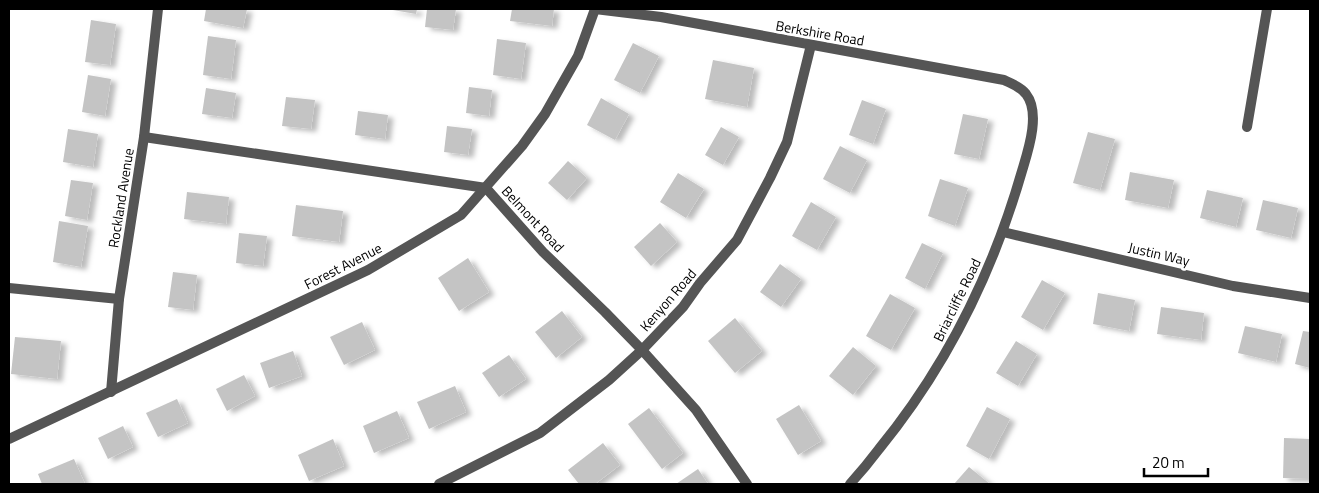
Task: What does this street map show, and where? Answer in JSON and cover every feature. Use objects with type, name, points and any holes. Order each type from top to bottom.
[{"type":"street","name":"Rockland Avenue","points":[[111,392],[119,299],[144,137],[158,9]]},
{"type":"street","name":"Berkshire Road","points":[[595,9],[661,17],[1004,80],[1017,86],[1026,94],[1031,103]]},
{"type":"street","name":"Forest Avenue","points":[[9,439],[368,270],[461,215],[522,146],[545,114],[578,56],[595,9]]},
{"type":"street","points":[[1247,127],[1267,9]]},
{"type":"street","name":"Kenyon Road","points":[[439,484],[540,433],[609,380],[642,350],[683,307],[737,240],[770,178],[787,142],[811,45]]},
{"type":"street","name":"Briarcliffe Road","points":[[850,484],[899,425],[943,359],[982,282],[1014,202],[1030,146],[1033,117],[1031,103]]},
{"type":"street","name":"Belmont Road","points":[[144,137],[486,188],[543,252],[642,350],[696,410],[747,484]]},
{"type":"street","name":"Justin Way","points":[[1003,232],[1233,286],[1310,298]]},
{"type":"street","points":[[9,288],[119,299]]},
{"type":"building","points":[[206,9],[247,9],[243,28],[204,21]]},
{"type":"building","points":[[387,9],[417,9],[416,14]]},
{"type":"building","points":[[427,9],[456,9],[453,30],[425,27]]},
{"type":"building","points":[[512,9],[554,9],[552,26],[510,21]]},
{"type":"building","points":[[91,20],[116,24],[110,65],[85,62]]},
{"type":"building","points":[[208,36],[236,40],[231,79],[203,75]]},
{"type":"building","points":[[497,39],[526,43],[521,79],[493,75]]},
{"type":"building","points":[[633,43],[659,56],[640,93],[614,80]]},
{"type":"building","points":[[713,60],[754,68],[747,107],[705,99]]},
{"type":"building","points":[[88,75],[111,79],[105,116],[82,112]]},
{"type":"building","points":[[469,87],[492,90],[489,116],[466,113]]},
{"type":"building","points":[[206,88],[236,93],[232,118],[202,114]]},
{"type":"building","points":[[286,97],[315,100],[311,129],[282,126]]},
{"type":"building","points":[[601,98],[629,114],[615,140],[587,125]]},
{"type":"building","points":[[862,100],[886,109],[873,144],[849,135]]},
{"type":"building","points":[[358,111],[388,115],[385,139],[355,135]]},
{"type":"building","points":[[963,114],[988,119],[979,159],[954,154]]},
{"type":"building","points":[[447,126],[472,129],[468,155],[444,152]]},
{"type":"building","points":[[721,127],[739,137],[723,165],[705,155]]},
{"type":"building","points":[[68,129],[98,134],[93,167],[63,162]]},
{"type":"building","points":[[1088,132],[1115,139],[1100,190],[1073,183]]},
{"type":"building","points":[[840,146],[867,160],[850,193],[823,179]]},
{"type":"building","points":[[568,161],[587,178],[567,200],[548,183]]},
{"type":"building","points":[[1130,172],[1174,180],[1168,208],[1125,200]]},
{"type":"building","points":[[678,173],[704,189],[686,218],[660,202]]},
{"type":"building","points":[[940,179],[968,188],[955,226],[928,216]]},
{"type":"building","points":[[71,180],[93,183],[87,220],[65,216]]},
{"type":"building","points":[[1207,190],[1243,198],[1236,227],[1200,218]]},
{"type":"building","points":[[187,192],[229,197],[226,224],[184,219]]},
{"type":"building","points":[[1263,200],[1298,208],[1291,238],[1256,230]]},
{"type":"building","points":[[811,202],[836,217],[817,250],[792,236]]},
{"type":"building","points":[[296,205],[343,211],[339,242],[292,236]]},
{"type":"building","points":[[59,221],[88,226],[81,267],[53,262]]},
{"type":"building","points":[[660,223],[677,242],[651,266],[634,247]]},
{"type":"building","points":[[239,233],[267,236],[263,266],[236,263]]},
{"type":"building","points":[[922,243],[943,253],[925,289],[905,278]]},
{"type":"building","points":[[468,258],[489,292],[459,311],[438,278]]},
{"type":"building","points":[[780,264],[801,279],[781,307],[760,292]]},
{"type":"building","points":[[173,272],[197,275],[193,310],[168,307]]},
{"type":"building","points":[[1042,280],[1065,293],[1043,330],[1021,317]]},
{"type":"building","points":[[1098,293],[1135,300],[1129,331],[1093,324]]},
{"type":"building","points":[[890,294],[915,308],[891,350],[866,336]]},
{"type":"building","points":[[1161,307],[1204,313],[1201,340],[1157,334]]},
{"type":"building","points":[[562,311],[582,337],[556,358],[535,332]]},
{"type":"building","points":[[735,318],[762,351],[735,373],[708,341]]},
{"type":"building","points":[[362,322],[375,350],[344,365],[330,337]]},
{"type":"building","points":[[1245,326],[1282,334],[1276,362],[1238,353]]},
{"type":"building","points":[[1303,331],[1310,332],[1310,368],[1295,364]]},
{"type":"building","points":[[15,337],[61,341],[57,379],[11,374]]},
{"type":"building","points":[[1016,341],[1037,354],[1018,386],[996,373]]},
{"type":"building","points":[[853,347],[876,366],[853,395],[829,376]]},
{"type":"building","points":[[293,351],[302,376],[269,388],[260,363]]},
{"type":"building","points":[[509,355],[526,379],[499,397],[482,373]]},
{"type":"building","points":[[244,375],[255,396],[227,411],[216,389]]},
{"type":"building","points":[[455,386],[466,412],[429,429],[417,402]]},
{"type":"building","points":[[177,399],[188,423],[158,437],[146,413]]},
{"type":"building","points":[[799,405],[821,441],[798,455],[776,419]]},
{"type":"building","points":[[987,407],[1010,419],[989,459],[966,446]]},
{"type":"building","points":[[649,408],[683,453],[662,469],[628,424]]},
{"type":"building","points":[[397,411],[409,438],[374,453],[363,426]]},
{"type":"building","points":[[123,426],[133,447],[108,459],[98,438]]},
{"type":"building","points":[[1284,438],[1310,439],[1309,479],[1283,478]]},
{"type":"building","points":[[333,439],[344,466],[309,481],[298,455]]},
{"type":"building","points":[[603,443],[620,465],[595,484],[579,484],[568,470]]},
{"type":"building","points":[[74,459],[85,484],[42,484],[38,474]]},
{"type":"building","points":[[969,467],[990,484],[954,484]]},
{"type":"building","points":[[698,469],[708,484],[676,484]]}]
